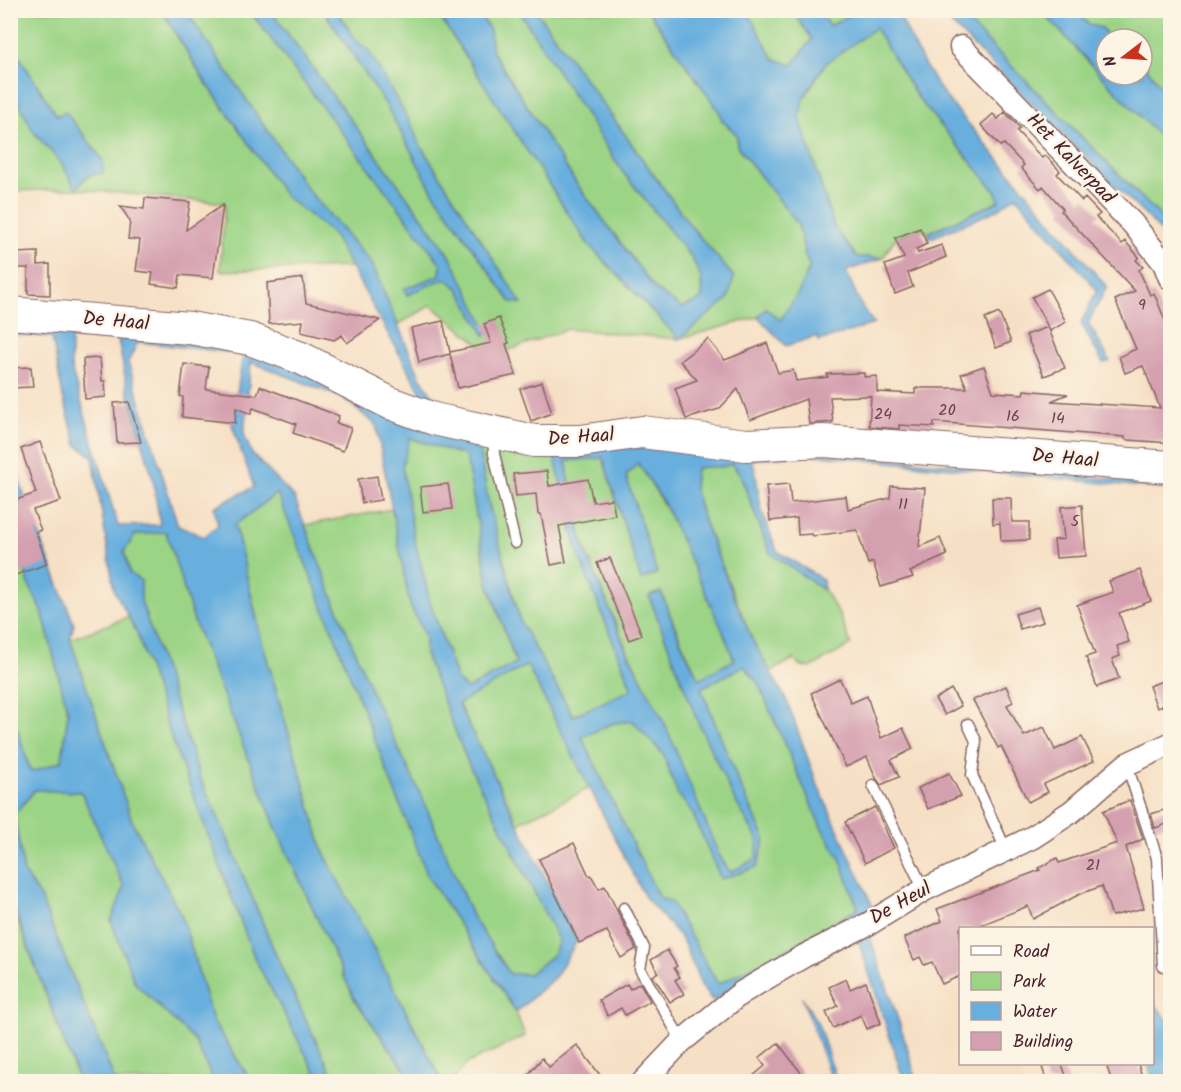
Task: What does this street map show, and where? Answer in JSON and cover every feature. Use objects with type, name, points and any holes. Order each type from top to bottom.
[{"type":"street","name":"Het Kalverpad","points":[[961,47],[1133,224],[1164,263],[1170,278]]},
{"type":"street","name":"De Haal","points":[[10,313],[190,328],[250,339],[301,358],[390,403],[494,442],[581,441],[642,432],[746,445],[824,441],[1170,467]]},
{"type":"street","name":"De Heul","points":[[643,1082],[682,1041],[741,993],[804,956],[870,923],[924,890],[1033,837],[1071,812],[1127,764],[1170,744]]},
{"type":"lane","points":[[494,442],[515,543]]},
{"type":"lane","points":[[968,724],[976,741],[972,775],[1006,850]]},
{"type":"lane","points":[[1127,764],[1157,858],[1163,966]]},
{"type":"lane","points":[[873,785],[924,890]]},
{"type":"lane","points":[[624,908],[644,948],[640,969],[682,1041]]},
{"type":"green space","points":[[10,11],[162,11],[203,78],[285,196],[332,233],[351,267],[220,271],[225,203],[76,189],[11,191],[11,98],[16,96],[33,131],[61,163],[76,188],[103,160],[65,112],[57,116],[11,44]]},
{"type":"green space","points":[[186,11],[250,11],[441,264],[440,275],[405,289],[407,295],[445,278],[458,288],[485,335],[449,254],[271,11],[324,11],[386,105],[432,190],[510,301],[521,303],[418,142],[412,126],[367,48],[358,43],[337,11],[436,11],[588,244],[679,339],[567,329],[494,356],[431,305],[398,325],[372,264],[308,190]]},
{"type":"green space","points":[[477,11],[519,11],[622,171],[692,258],[701,278],[702,299],[682,308],[655,289],[576,183],[492,51],[490,30]]},
{"type":"green space","points":[[536,11],[648,11],[719,111],[722,120],[737,135],[737,146],[798,224],[806,259],[810,266],[799,292],[780,321],[766,308],[758,317],[679,339],[734,277],[689,224]]},
{"type":"green space","points":[[736,11],[855,11],[792,65],[774,59]]},
{"type":"green space","points":[[957,11],[1042,11],[1094,68],[1094,87],[1112,87],[1170,147],[1170,226]]},
{"type":"green space","points":[[1077,11],[1170,11],[1170,98],[1154,77],[1154,27],[1089,25]]},
{"type":"green space","points":[[875,27],[918,98],[996,192],[999,201],[928,233],[920,228],[895,238],[883,258],[857,257],[834,227],[800,118],[803,99],[825,64]]},
{"type":"green space","points":[[410,438],[466,456],[488,583],[516,663],[466,690],[457,680],[431,605],[414,538],[401,466]]},
{"type":"green space","points":[[478,448],[554,455],[577,551],[632,690],[573,716],[520,621],[489,505]]},
{"type":"green space","points":[[603,458],[641,580],[657,573],[626,476],[638,462],[666,509],[691,559],[734,660],[699,679],[661,592],[649,596],[697,720],[733,797],[759,840],[756,859],[730,872],[719,855],[665,725],[627,650],[584,547],[573,504],[566,460]]},
{"type":"green space","points":[[731,464],[740,474],[770,553],[824,590],[840,616],[851,645],[810,668],[799,665],[794,659],[770,672],[752,639],[702,516],[694,487],[696,468],[721,467]]},
{"type":"green space","points":[[277,493],[428,877],[516,1012],[525,1036],[468,1063],[452,1081],[442,1081],[323,851],[262,642],[235,525]]},
{"type":"green space","points":[[392,509],[410,605],[425,636],[425,654],[468,763],[559,941],[554,954],[529,974],[510,974],[473,918],[421,795],[375,700],[305,525]]},
{"type":"green space","points":[[10,516],[29,585],[42,611],[68,712],[62,761],[31,773],[11,709]]},
{"type":"green space","points":[[166,531],[195,624],[278,833],[355,1000],[413,1081],[335,1081],[281,967],[200,778],[141,601],[141,581],[130,573],[124,552],[135,535]]},
{"type":"green space","points":[[128,617],[137,633],[173,742],[255,959],[320,1081],[251,1081],[213,1021],[182,917],[132,821],[70,639]]},
{"type":"green space","points":[[527,665],[590,788],[518,823],[458,703]]},
{"type":"green space","points":[[744,666],[758,683],[821,827],[840,858],[858,909],[792,947],[718,984],[671,902],[659,898],[582,737],[613,723],[633,721],[663,754],[677,793],[692,812],[721,879],[757,867],[765,839],[737,778],[701,688]]},
{"type":"green space","points":[[35,790],[81,792],[125,887],[111,921],[135,983],[194,1040],[214,1081],[115,1081],[41,899],[24,873],[14,814]]},
{"type":"green space","points":[[10,901],[79,1081],[11,1081]]},
{"type":"water","points":[[162,11],[186,11],[308,190],[372,264],[420,377],[438,403],[436,427],[635,448],[751,455],[795,450],[1170,484],[1170,489],[1165,489],[807,454],[751,460],[755,469],[761,509],[777,551],[823,580],[824,590],[770,553],[740,474],[732,464],[696,469],[694,487],[702,516],[735,600],[752,639],[787,701],[816,781],[874,909],[864,920],[917,1081],[904,1081],[852,921],[759,969],[713,1001],[702,987],[682,939],[645,897],[527,665],[458,704],[577,941],[556,976],[516,1012],[428,877],[277,493],[235,525],[262,642],[323,851],[442,1081],[413,1081],[355,1000],[278,833],[195,624],[166,532],[135,535],[124,552],[130,573],[141,581],[141,601],[200,778],[281,967],[335,1081],[320,1081],[255,959],[173,742],[137,633],[114,590],[93,457],[77,445],[63,397],[52,337],[11,335],[11,326],[247,349],[420,404],[420,391],[332,233],[285,196],[203,78]],"holes":[[[71,338],[118,339],[128,392],[153,479],[160,525],[118,526],[71,368]],[[138,342],[243,354],[232,425],[254,487],[214,507],[218,525],[204,537],[178,526],[128,362]],[[251,362],[343,398],[376,425],[410,605],[425,636],[425,654],[468,763],[559,941],[554,954],[529,974],[510,974],[473,918],[421,795],[375,700],[294,497],[252,454],[244,434]],[[410,438],[466,456],[488,583],[516,663],[467,689],[457,680],[431,605],[414,538],[402,466]],[[479,449],[554,455],[577,551],[632,689],[573,716],[520,621],[489,505]],[[603,458],[641,580],[657,573],[626,476],[638,463],[664,503],[724,634],[734,660],[699,679],[681,643],[661,592],[649,596],[697,720],[733,797],[758,840],[756,859],[730,872],[719,855],[665,724],[626,650],[584,547],[573,504],[566,461]],[[744,666],[758,683],[821,827],[840,858],[858,909],[792,947],[718,984],[671,902],[659,898],[582,737],[613,723],[633,721],[663,754],[677,793],[692,812],[721,879],[757,867],[765,839],[737,778],[701,688]]]},
{"type":"water","points":[[250,11],[271,11],[449,254],[489,332],[485,335],[458,288],[445,278],[407,295],[404,289],[440,275],[441,264]]},
{"type":"water","points":[[324,11],[337,11],[358,43],[367,48],[412,126],[418,142],[522,304],[510,301],[432,190],[386,105]]},
{"type":"water","points":[[436,11],[477,11],[490,30],[492,51],[576,183],[655,289],[682,308],[702,299],[701,278],[692,258],[622,171],[519,11],[536,11],[689,224],[734,277],[728,299],[679,339],[588,244]]},
{"type":"water","points":[[648,11],[747,11],[774,59],[792,65],[812,39],[792,11],[817,11],[830,26],[855,11],[909,11],[901,19],[925,66],[944,95],[1107,287],[1088,323],[1110,361],[1103,363],[1081,323],[1097,290],[1016,196],[997,210],[929,239],[928,233],[999,201],[996,192],[918,98],[875,28],[825,64],[803,99],[800,118],[834,227],[857,257],[883,258],[846,271],[862,307],[874,324],[819,341],[817,336],[786,346],[758,317],[766,308],[780,320],[799,292],[810,266],[806,259],[798,224],[737,146],[737,135],[722,120],[719,111]]},
{"type":"water","points":[[938,11],[957,11],[1170,226],[1170,240]]},
{"type":"water","points":[[1042,11],[1077,11],[1089,25],[1098,27],[1094,27],[1094,68]]},
{"type":"water","points":[[11,44],[57,116],[65,111],[103,160],[103,173],[87,176],[76,189],[61,163],[33,131],[16,97],[11,98]]},
{"type":"water","points":[[1154,77],[1170,98],[1170,147],[1112,87],[1154,87]]},
{"type":"water","points":[[11,454],[24,495],[74,624],[70,639],[132,821],[182,917],[213,1021],[251,1081],[214,1081],[194,1040],[135,983],[111,921],[124,887],[81,792],[35,790],[14,815],[24,873],[41,899],[115,1081],[79,1081],[11,901],[10,709],[31,772],[62,761],[68,712],[42,611],[29,585],[11,516]]},
{"type":"water","points":[[802,997],[818,1024],[837,1081],[832,1081]]},
{"type":"water","points":[[1154,1003],[1170,1023],[1170,1031],[1166,1034],[1170,1052],[1170,1081],[1153,1081],[1148,1065],[1154,1065]]},
{"type":"building","points":[[1005,112],[1020,128],[1017,131],[1042,158],[1045,155],[1060,171],[1057,174],[1082,201],[1085,198],[1100,214],[1096,217],[1122,244],[1125,241],[1139,257],[1136,260],[1143,267],[1139,270],[1150,295],[1154,293],[1170,333],[1168,409],[1170,409],[1170,443],[1128,440],[1125,437],[934,422],[934,427],[899,425],[899,429],[874,427],[869,426],[871,396],[830,397],[833,422],[809,424],[806,399],[750,420],[738,389],[719,409],[686,419],[675,388],[697,380],[680,361],[708,339],[725,360],[767,343],[778,373],[793,370],[796,381],[828,377],[827,374],[864,373],[864,377],[877,376],[877,392],[915,394],[915,388],[967,388],[961,374],[984,366],[993,392],[1023,394],[1024,390],[1068,394],[1051,401],[1160,408],[1143,366],[1125,373],[1119,357],[1136,349],[1115,300],[1135,291],[1061,211],[1063,209],[1043,186],[1040,189],[1021,168],[1024,165],[1004,144],[1000,146],[981,125],[993,114],[998,119]]},
{"type":"building","points":[[145,198],[190,202],[186,230],[223,205],[213,278],[180,275],[178,288],[151,284],[153,273],[136,271],[140,240],[128,239],[130,221],[120,206],[144,209]]},
{"type":"building","points":[[920,228],[927,244],[916,249],[918,253],[942,245],[946,257],[908,273],[913,287],[895,294],[885,265],[904,258],[895,238]]},
{"type":"building","points":[[38,252],[38,265],[50,264],[50,295],[28,294],[28,268],[16,268],[15,253]]},
{"type":"building","points":[[303,278],[306,303],[380,320],[347,343],[342,335],[334,340],[301,332],[303,321],[269,324],[267,283]]},
{"type":"building","points":[[1048,289],[1066,322],[1050,331],[1032,297]]},
{"type":"building","points":[[999,313],[1011,342],[996,348],[985,319]]},
{"type":"building","points":[[499,318],[509,343],[506,344],[516,375],[458,388],[450,354],[419,362],[411,328],[443,321],[450,352],[491,343],[484,324]]},
{"type":"building","points":[[1048,327],[1065,368],[1044,376],[1026,335]]},
{"type":"building","points":[[100,358],[106,397],[85,399],[83,359]]},
{"type":"building","points":[[184,364],[209,367],[206,389],[257,395],[260,386],[339,416],[336,423],[351,428],[343,451],[293,433],[296,424],[253,408],[251,414],[236,408],[235,423],[182,417],[183,397],[180,396]]},
{"type":"building","points":[[31,367],[33,387],[10,388],[10,368]]},
{"type":"building","points":[[542,382],[552,413],[531,421],[520,389]]},
{"type":"building","points":[[129,402],[141,442],[117,443],[114,403]]},
{"type":"building","points":[[40,442],[61,501],[33,510],[41,530],[36,532],[47,564],[10,577],[10,502],[36,493],[21,449]]},
{"type":"building","points":[[547,471],[549,486],[588,479],[593,502],[612,499],[615,515],[559,526],[566,562],[551,565],[541,514],[538,514],[536,494],[516,496],[513,474]]},
{"type":"building","points":[[377,476],[381,500],[362,503],[358,479]]},
{"type":"building","points":[[448,484],[452,509],[423,512],[420,487]]},
{"type":"building","points":[[789,484],[791,503],[846,496],[848,509],[890,498],[891,486],[925,488],[919,547],[940,538],[947,555],[910,572],[913,577],[881,587],[873,562],[868,564],[857,530],[813,536],[812,534],[798,535],[797,518],[770,521],[766,486]]},
{"type":"building","points":[[992,498],[1011,498],[1012,522],[1029,522],[1029,540],[1001,541],[1000,523],[993,524]]},
{"type":"building","points":[[1082,505],[1086,556],[1056,558],[1054,540],[1064,539],[1061,507]]},
{"type":"building","points":[[610,558],[642,635],[629,640],[597,563]]},
{"type":"building","points":[[1140,570],[1151,601],[1119,613],[1129,642],[1117,646],[1120,656],[1112,659],[1119,679],[1097,687],[1086,657],[1095,654],[1077,605],[1113,592],[1109,581]]},
{"type":"building","points":[[1038,607],[1043,622],[1020,629],[1015,614]]},
{"type":"building","points":[[1170,678],[1170,703],[1157,708],[1149,686]]},
{"type":"building","points":[[840,679],[851,703],[867,696],[881,738],[903,728],[913,749],[891,760],[899,777],[881,785],[867,757],[846,767],[811,693]]},
{"type":"building","points":[[1006,686],[1013,702],[1007,705],[1024,736],[1044,727],[1055,750],[1082,737],[1094,761],[1044,784],[1048,792],[1028,802],[1001,746],[998,748],[973,700]]},
{"type":"building","points":[[951,689],[961,706],[945,715],[935,699]]},
{"type":"building","points":[[949,773],[961,796],[928,809],[918,788]]},
{"type":"building","points":[[1130,800],[1143,839],[1126,847],[1144,908],[1112,916],[1102,886],[1080,894],[1033,919],[1028,906],[981,925],[982,927],[959,927],[959,976],[942,984],[932,962],[924,965],[920,957],[914,960],[904,938],[942,921],[937,909],[1040,870],[1039,868],[1057,858],[1059,863],[1117,843],[1103,811]]},
{"type":"building","points":[[875,807],[894,848],[865,863],[845,822]]},
{"type":"building","points":[[1170,808],[1170,823],[1155,828],[1151,814]]},
{"type":"building","points":[[574,843],[589,876],[591,875],[599,889],[605,886],[636,949],[621,958],[607,931],[579,943],[539,859]]},
{"type":"building","points":[[667,950],[677,966],[674,968],[680,977],[675,980],[684,994],[670,1002],[653,976],[658,972],[651,960]]},
{"type":"building","points":[[846,979],[850,989],[866,982],[881,1023],[867,1029],[861,1015],[833,1028],[826,1012],[838,1006],[829,987]]},
{"type":"building","points":[[640,983],[650,1001],[625,1015],[621,1008],[608,1016],[599,1000],[627,984],[630,989]]},
{"type":"building","points":[[778,1043],[802,1074],[793,1082],[746,1082],[765,1066],[759,1058]]},
{"type":"building","points":[[577,1045],[600,1075],[592,1082],[522,1082],[542,1058],[549,1067]]},
{"type":"building","points":[[1041,1065],[1062,1065],[1068,1082],[1047,1082]]},
{"type":"building","points":[[1106,1065],[1138,1065],[1144,1082],[1112,1082]]}]
